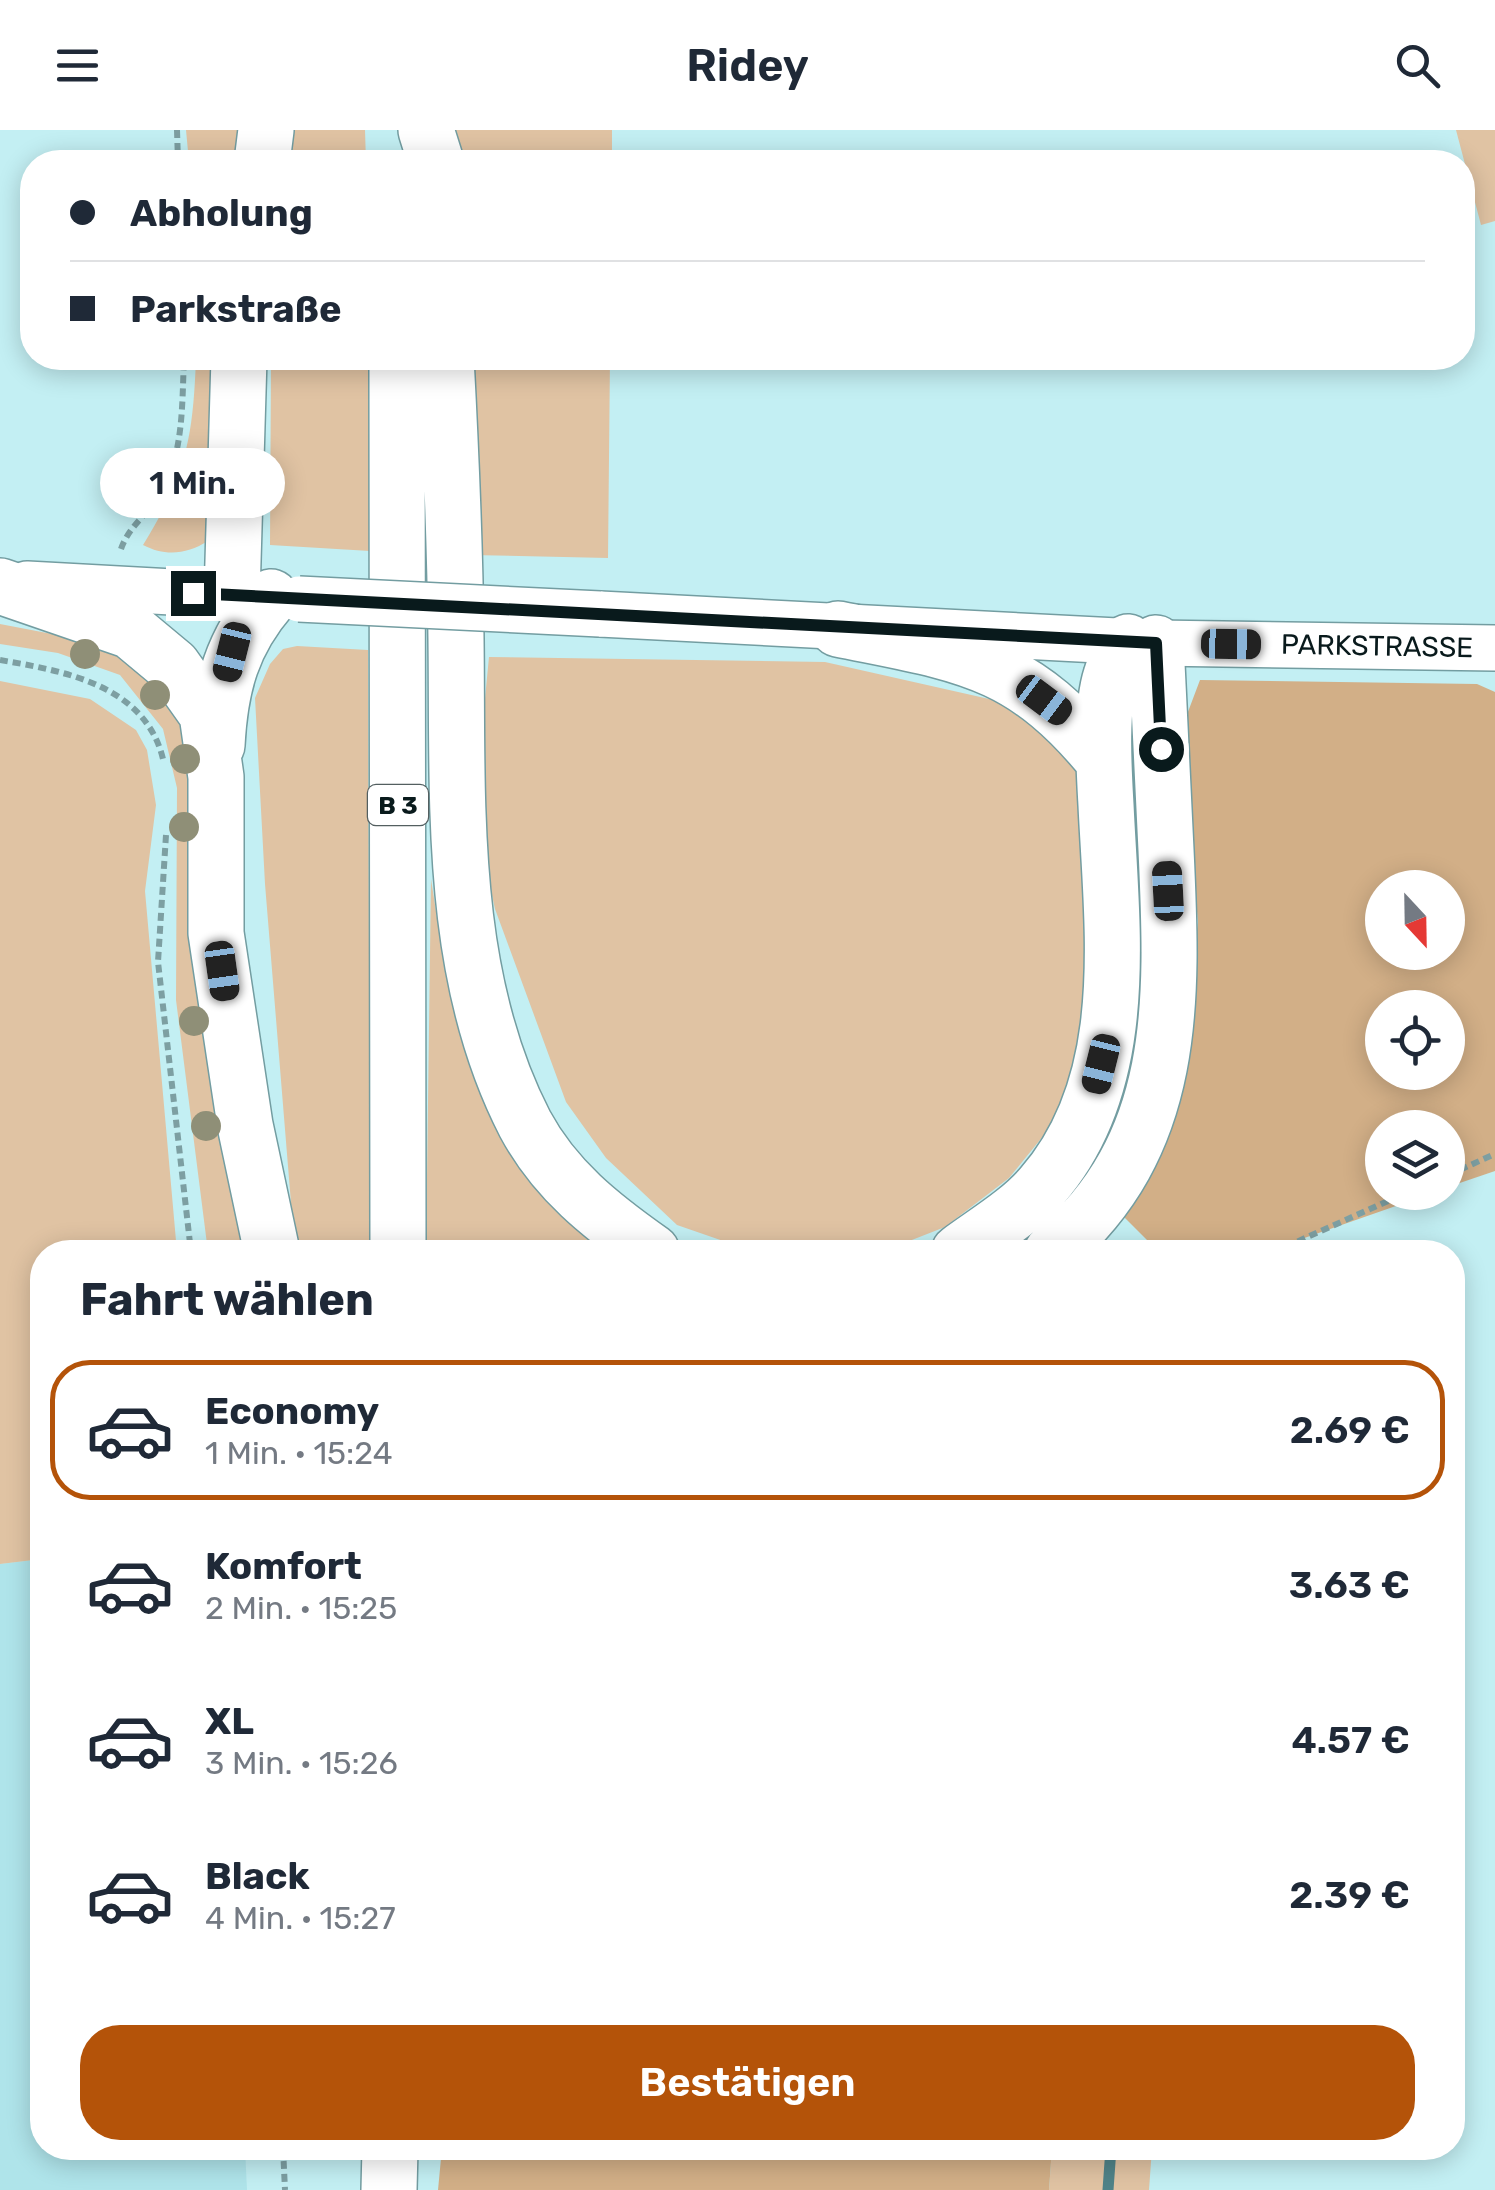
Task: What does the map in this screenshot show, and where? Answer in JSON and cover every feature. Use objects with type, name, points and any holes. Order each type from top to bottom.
[{"type":"main road","points":[[191,774],[221,697],[232,652],[267,597],[240,370]]},
{"type":"main road","name":"B 3","points":[[397,370],[398,1240]]},
{"type":"main road","points":[[447,370],[456,543],[459,847],[475,985],[499,1066],[526,1126],[568,1186],[637,1240]]},
{"type":"main road","points":[[0,584],[131,631],[173,666],[207,714],[191,774],[246,1125],[270,1240]]},
{"type":"main road","points":[[838,629],[973,656],[1017,680],[1071,720],[1104,761]]},
{"type":"main road","points":[[974,1240],[1042,1187],[1070,1147],[1094,1090],[1107,1037],[1114,976],[1104,761],[1110,677],[1142,642]]},
{"type":"main road","points":[[1066,1240],[1085,1224],[1127,1163],[1156,1086],[1170,1014],[1142,642]]},
{"type":"main road","points":[[389,2190],[390,2160]]},
{"type":"street","name":"PARKSTRASSE","points":[[0,584],[838,629],[1142,642],[1495,648]]},
{"type":"path","points":[[117,558],[126,534],[161,494],[174,463],[183,370]]},
{"type":"path","points":[[0,660],[92,682],[128,702],[191,774]]},
{"type":"path","points":[[167,824],[158,962],[190,1240]]},
{"type":"path","points":[[1465,1167],[1495,1154]]},
{"type":"path","points":[[1301,1240],[1368,1210]]},
{"type":"path","points":[[284,2160],[285,2190]]},
{"type":"shaded area","points":[[186,130],[241,130],[239,150],[188,150]]},
{"type":"shaded area","points":[[289,130],[365,130],[366,150],[287,150]]},
{"type":"shaded area","points":[[452,130],[612,130],[612,150],[454,150]]},
{"type":"shaded area","points":[[1456,130],[1495,130],[1495,221],[1481,225],[1475,202],[1475,150],[1461,150]]},
{"type":"shaded area","points":[[195,370],[220,370],[208,541],[184,551],[160,551],[143,545],[178,476],[192,412]]},
{"type":"shaded area","points":[[271,370],[368,370],[370,551],[270,545]]},
{"type":"shaded area","points":[[469,370],[610,370],[608,558],[470,555]]},
{"type":"shaded area","points":[[0,624],[99,643],[154,673],[190,725],[247,1240],[206,1240],[176,1000],[177,788],[163,729],[120,675],[58,653],[0,644]]},
{"type":"shaded area","points":[[297,646],[368,650],[370,1240],[294,1240],[265,884],[255,698],[270,664],[283,649]]},
{"type":"shaded area","points":[[489,657],[825,662],[1020,706],[1086,782],[1095,978],[1071,1087],[1044,1135],[1009,1178],[945,1227],[912,1240],[720,1240],[677,1225],[606,1158],[566,1102],[495,909],[483,854],[477,781]]},
{"type":"shaded area","points":[[1200,680],[1477,684],[1495,692],[1495,1171],[1465,1181],[1465,1110],[1365,1110],[1365,1210],[1384,1210],[1298,1240],[1147,1240],[1118,1211],[1183,1057],[1198,922],[1180,733]]},
{"type":"shaded area","points":[[0,681],[90,699],[136,730],[147,750],[156,805],[145,891],[176,1240],[30,1240],[30,1560],[0,1564]]},
{"type":"shaded area","points":[[431,879],[441,944],[462,1014],[566,1217],[592,1240],[426,1240]]},
{"type":"shaded area","points":[[30,1560],[30,2160],[246,2160],[247,2190],[0,2190],[0,1564]]},
{"type":"shaded area","points":[[441,2160],[1051,2160],[1049,2190],[438,2190]]},
{"type":"shaded area","points":[[1051,2160],[1151,2160],[1149,2190],[1049,2190]]},
{"type":"waterway","points":[[1108,2190],[1110,2160]]},
{"type":"route","points":[[193,593],[1156,643],[1161,749]]}]
